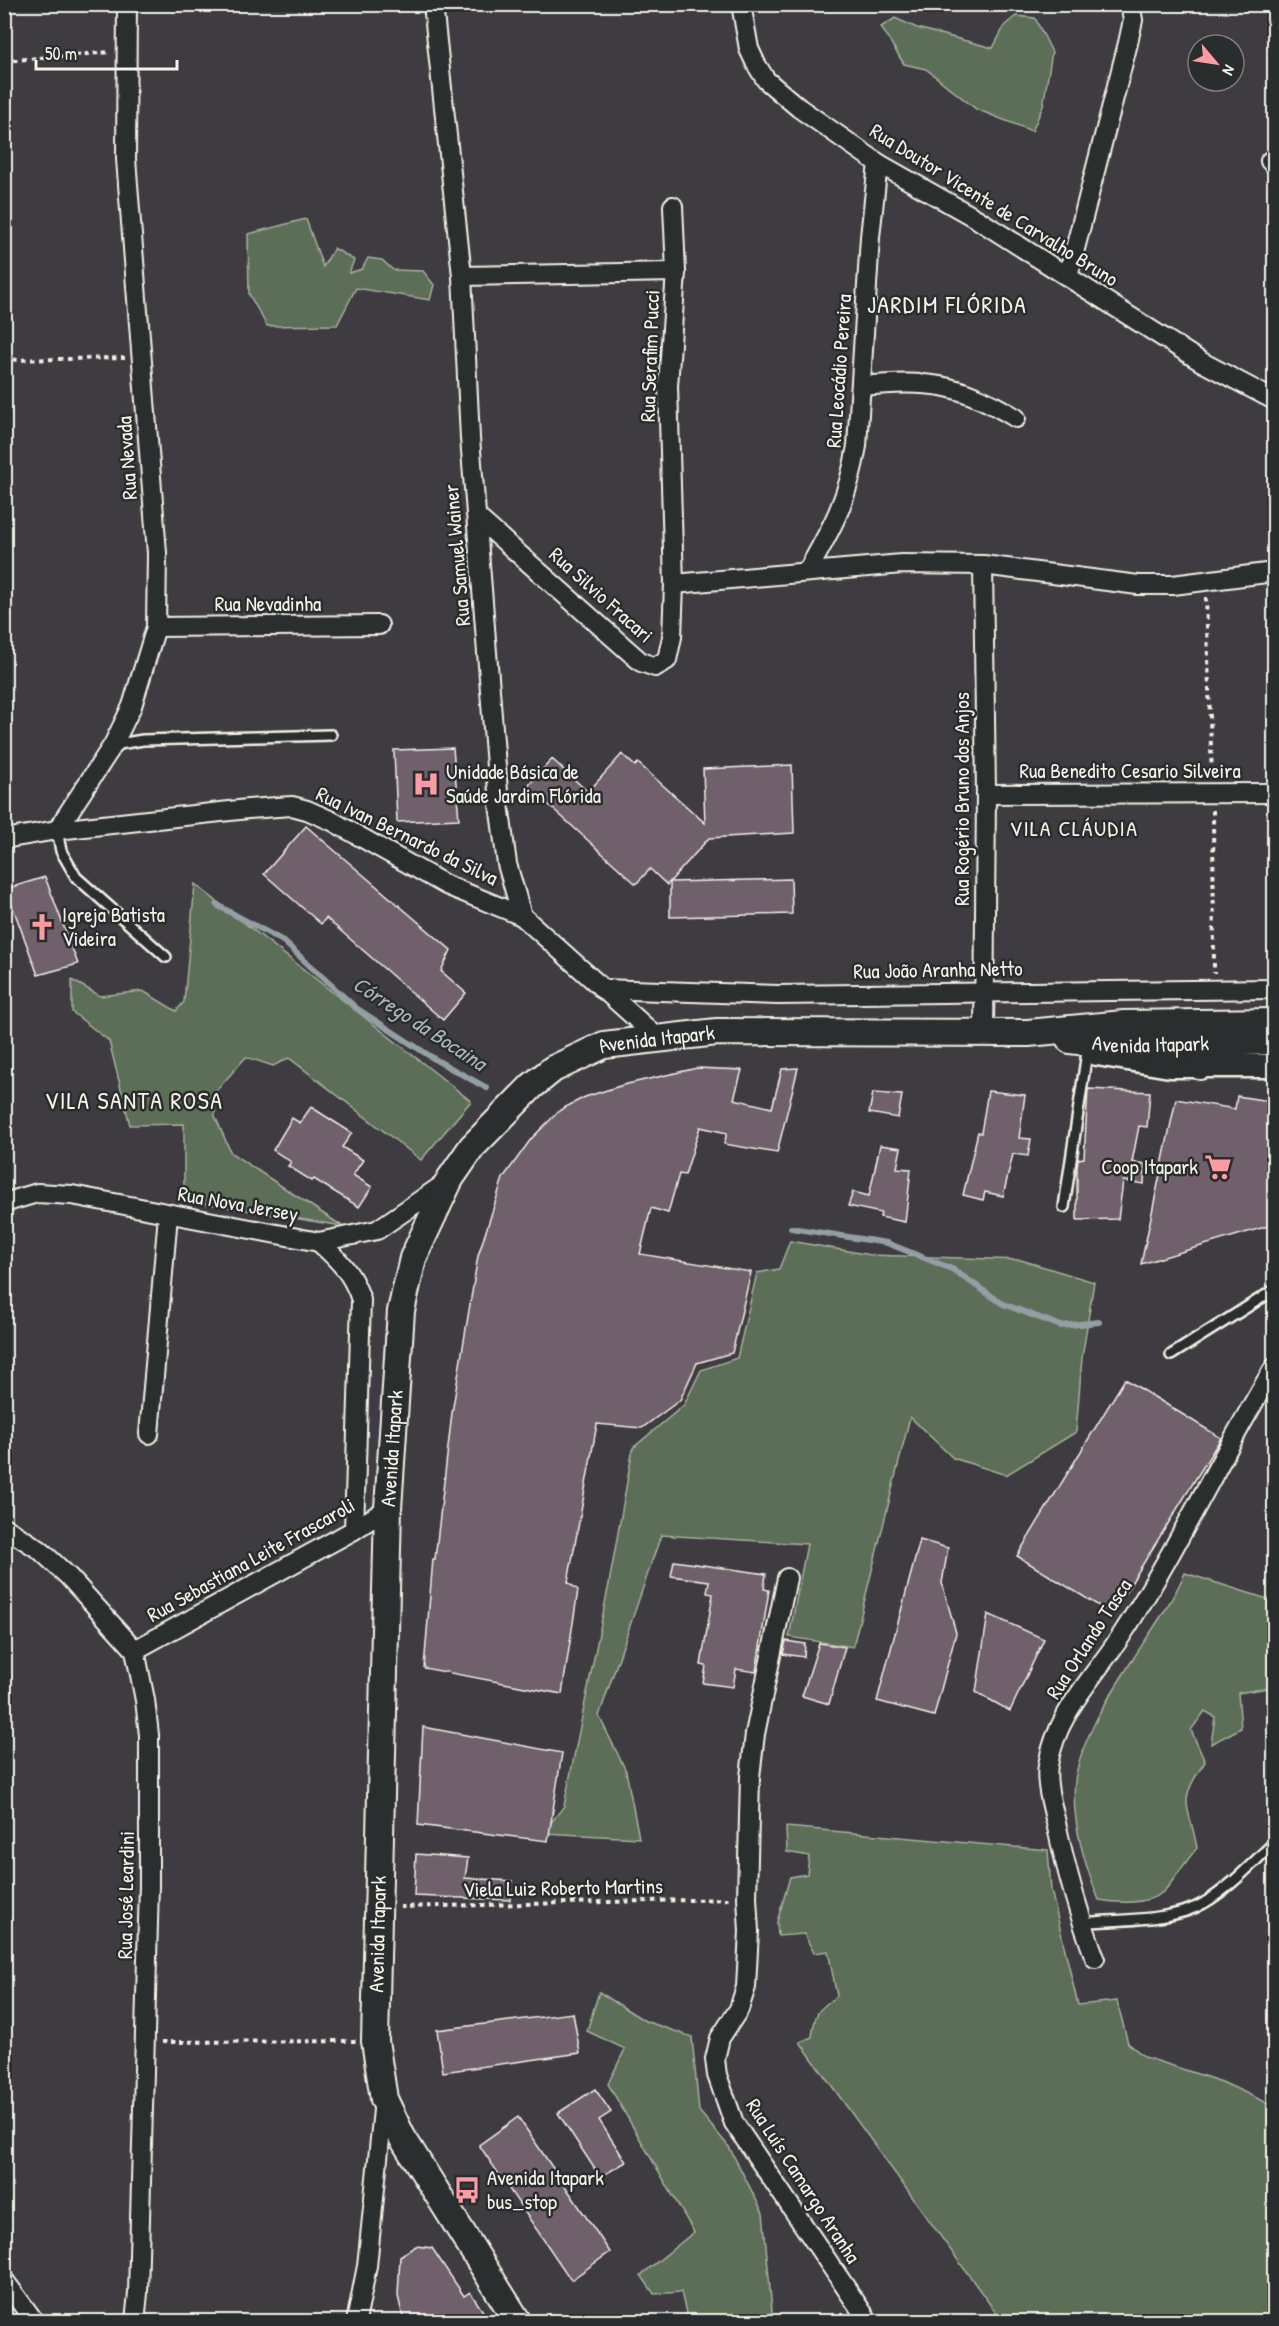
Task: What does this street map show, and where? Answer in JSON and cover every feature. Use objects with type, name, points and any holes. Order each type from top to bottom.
[{"type":"main road","name":"Avenida Itapark","points":[[518,2322],[423,2174],[384,2099],[375,2041],[388,1508],[401,1311],[413,1258],[450,1179],[472,1147],[532,1086],[553,1069],[604,1045],[717,1032],[984,1034],[1028,1033],[1124,1024],[1200,1044],[1275,1022]]},
{"type":"main road","name":"Avenida Itapark","points":[[1028,1033],[1122,1046],[1275,1041]]},
{"type":"street","name":"Rua Nevada","points":[[57,830],[113,745],[132,706],[156,627],[157,553],[144,357],[126,159],[127,4]]},
{"type":"street","name":"Rua Samuel Wainer","points":[[433,4],[462,276],[470,438],[499,804],[507,864],[522,916]]},
{"type":"street","name":"Rua Doutor Vicente de Carvalho Bruno","points":[[741,4],[749,49],[766,80],[799,108],[879,163],[977,219],[1200,361],[1275,400]]},
{"type":"street","points":[[1068,276],[1128,43],[1133,20],[1130,4]]},
{"type":"street","name":"Rua Leocádio Pereira","points":[[807,572],[834,526],[849,486],[857,446],[870,237],[879,163]]},
{"type":"street","points":[[673,206],[676,272]]},
{"type":"street","name":"Rua Serafim Pucci","points":[[462,276],[676,272],[668,386],[674,584]]},
{"type":"street","points":[[861,386],[927,382],[975,395],[1016,418]]},
{"type":"street","name":"Rua Silvio Fracari","points":[[477,517],[561,589],[612,638],[648,666],[661,665],[670,652],[674,584]]},
{"type":"street","points":[[674,584],[902,564],[984,565],[1138,585],[1173,585],[1275,572]]},
{"type":"street","name":"Rua Rogério Bruno dos Anjos","points":[[984,565],[986,794],[984,1034]]},
{"type":"street","name":"Rua Nevadinha","points":[[156,627],[379,625]]},
{"type":"street","name":"Rua Benedito Cesario Silveira","points":[[986,794],[1275,793]]},
{"type":"street","name":"Rua Ivan Bernardo da Silva","points":[[57,830],[292,806],[307,810],[332,822],[446,885],[522,916]]},
{"type":"street","points":[[4,839],[57,830]]},
{"type":"street","points":[[522,916],[659,1039]]},
{"type":"street","name":"Rua João Aranha Netto","points":[[602,989],[778,995],[1275,989]]},
{"type":"street","points":[[1054,1038],[1087,1052],[1170,1066],[1200,1044],[1275,1066]]},
{"type":"street","name":"Rua Nova Jersey","points":[[4,1203],[37,1192],[72,1196],[319,1242],[377,1230],[450,1179]]},
{"type":"street","points":[[149,1434],[168,1215]]},
{"type":"street","points":[[344,1265],[352,1236]]},
{"type":"street","points":[[319,1242],[344,1265],[355,1281],[361,1300],[354,1530]]},
{"type":"street","name":"Rua Orlando Tasca","points":[[1095,1958],[1071,1893],[1050,1796],[1048,1767],[1053,1744],[1068,1712],[1121,1635],[1272,1377]]},
{"type":"street","name":"Rua Sebastiana Leite Frascaroli","points":[[135,1650],[354,1530],[388,1508]]},
{"type":"street","points":[[4,1527],[40,1550],[75,1584],[135,1650]]},
{"type":"street","name":"Rua Luís Camargo Aranha","points":[[787,1578],[755,1734],[750,1777],[747,1898],[749,1931],[746,1987],[739,2009],[720,2038],[716,2059],[723,2096],[734,2123],[869,2322]]},
{"type":"street","name":"Rua José Leardini","points":[[135,1650],[145,1700],[148,1735],[149,1875],[138,2293],[135,2322]]},
{"type":"street","points":[[356,2322],[367,2266],[384,2099]]},
{"type":"street","points":[[4,2280],[35,2322]]},
{"type":"lane","points":[[113,745],[143,740],[331,735]]},
{"type":"lane","points":[[57,830],[61,852],[76,877],[166,957]]},
{"type":"lane","points":[[1064,1207],[1087,1052]]},
{"type":"lane","points":[[1171,1355],[1275,1290]]},
{"type":"lane","points":[[1082,1923],[1164,1916],[1204,1904],[1275,1843]]},
{"type":"path","points":[[4,61],[126,51]]},
{"type":"path","points":[[4,360],[144,357]]},
{"type":"path","name":"Viela Luiz Roberto Martins","points":[[379,1908],[747,1898]]},
{"type":"path","points":[[144,2043],[375,2041]]},
{"type":"green space","points":[[1016,16],[1035,18],[1052,52],[1043,106],[1032,131],[976,109],[926,69],[904,64],[881,27],[895,18],[917,28],[993,48],[1005,25]]},
{"type":"green space","points":[[306,219],[323,267],[334,248],[354,260],[349,273],[362,269],[368,258],[382,260],[393,270],[423,271],[434,285],[430,300],[356,288],[337,325],[267,326],[249,294],[248,234]]},
{"type":"green space","points":[[195,884],[471,1101],[421,1160],[289,1058],[273,1066],[246,1057],[215,1092],[215,1116],[231,1153],[342,1226],[184,1200],[184,1124],[130,1125],[109,1041],[72,1012],[72,980],[100,996],[143,991],[176,1011],[184,1002]]},
{"type":"green space","points":[[790,1241],[871,1255],[1021,1260],[1094,1282],[1082,1358],[1076,1432],[1006,1475],[953,1458],[910,1417],[853,1647],[789,1637],[807,1544],[661,1535],[599,1716],[626,1771],[639,1838],[543,1833],[564,1806],[609,1584],[633,1448],[684,1405],[701,1370],[737,1358],[757,1273],[779,1269]]},
{"type":"green space","points":[[1185,1573],[1274,1601],[1274,1687],[1238,1693],[1241,1728],[1211,1744],[1215,1717],[1205,1711],[1191,1730],[1205,1762],[1190,1786],[1187,1804],[1197,1848],[1166,1889],[1157,1896],[1141,1901],[1099,1900],[1083,1855],[1076,1822],[1074,1790],[1079,1760],[1090,1732],[1105,1705],[1165,1610]]},
{"type":"green space","points":[[786,1827],[1048,1850],[1051,1890],[1078,2005],[1117,2001],[1128,2043],[1145,2057],[1222,2082],[1274,2106],[1274,2321],[1002,2321],[800,2042],[812,2037],[818,2012],[837,1996],[828,1951],[814,1953],[804,1934],[778,1936],[777,1922],[790,1877],[807,1874],[809,1856],[787,1852]]},
{"type":"green space","points":[[599,1992],[645,2021],[692,2037],[699,2111],[729,2147],[763,2213],[773,2321],[688,2321],[681,2292],[654,2294],[641,2275],[694,2232],[608,2084],[625,2049],[587,2031]]},
{"type":"building","name":"Unidade Básica de Saúde Jardim Flórida","points":[[453,748],[459,819],[397,822],[394,750]]},
{"type":"building","points":[[622,754],[635,766],[638,763],[705,823],[703,769],[792,765],[794,833],[709,838],[667,885],[650,869],[636,884],[528,786],[552,759],[588,792]]},
{"type":"building","points":[[306,826],[451,950],[441,971],[466,993],[443,1020],[326,918],[321,924],[264,874]]},
{"type":"building","name":"Igreja Batista Videira","points":[[45,877],[78,964],[38,975],[6,889]]},
{"type":"building","points":[[791,879],[792,914],[670,917],[670,882]]},
{"type":"building","points":[[697,1068],[742,1070],[734,1099],[772,1108],[782,1069],[798,1068],[777,1153],[724,1144],[727,1133],[700,1127],[685,1175],[679,1174],[668,1213],[651,1208],[640,1254],[751,1272],[732,1353],[697,1363],[680,1400],[642,1428],[597,1424],[568,1582],[578,1590],[562,1694],[424,1668],[433,1559],[435,1559],[452,1413],[478,1256],[503,1178],[531,1139],[560,1110],[585,1097],[623,1085]]},
{"type":"building","points":[[1088,1089],[1150,1092],[1147,1127],[1139,1126],[1132,1162],[1145,1164],[1144,1184],[1123,1181],[1118,1219],[1077,1220],[1077,1167],[1078,1159],[1084,1158]]},
{"type":"building","points":[[988,1091],[1025,1095],[1019,1138],[1031,1139],[1028,1156],[1013,1154],[1003,1196],[985,1192],[983,1200],[963,1195],[978,1132],[981,1133]]},
{"type":"building","points":[[873,1093],[902,1095],[898,1118],[869,1113]]},
{"type":"building","name":"Coop Itapark","points":[[1237,1096],[1275,1102],[1275,1224],[1141,1264],[1176,1099],[1235,1109]]},
{"type":"building","points":[[311,1107],[352,1133],[342,1147],[363,1160],[353,1175],[372,1187],[359,1207],[288,1166],[291,1162],[273,1150],[292,1118],[300,1123]]},
{"type":"building","points":[[880,1145],[901,1148],[897,1168],[911,1169],[905,1222],[880,1217],[881,1213],[848,1206],[853,1192],[869,1196]]},
{"type":"building","points":[[1125,1379],[1221,1438],[1112,1614],[1017,1556]]},
{"type":"building","points":[[920,1540],[948,1548],[942,1583],[956,1633],[934,1716],[877,1701]]},
{"type":"building","points":[[674,1561],[766,1574],[764,1589],[769,1590],[756,1672],[736,1669],[733,1687],[703,1683],[706,1666],[701,1665],[713,1594],[707,1593],[709,1581],[671,1576]]},
{"type":"building","points":[[988,1614],[1044,1639],[1010,1711],[976,1692]]},
{"type":"building","points":[[786,1641],[805,1644],[804,1657],[783,1654]]},
{"type":"building","points":[[819,1643],[845,1647],[829,1704],[802,1696]]},
{"type":"building","points":[[423,1727],[562,1753],[548,1841],[418,1825]]},
{"type":"building","points":[[416,1854],[468,1858],[465,1878],[512,1881],[510,1900],[414,1896]]},
{"type":"building","points":[[573,2013],[580,2053],[443,2072],[437,2030]]},
{"type":"building","points":[[595,2089],[611,2112],[599,2120],[626,2162],[600,2177],[558,2113]]},
{"type":"building","points":[[518,2117],[610,2252],[571,2280],[479,2145]]},
{"type":"building","points":[[416,2246],[432,2248],[464,2296],[470,2292],[490,2322],[404,2322],[398,2296],[400,2256]]},
{"type":"waterway","name":"Córrego da Bocaina","points":[[217,905],[283,941],[356,1008],[436,1060],[487,1088]]},
{"type":"waterway","name":"Córrego da Bocaina","points":[[791,1228],[887,1243],[952,1269],[1003,1304],[1061,1326],[1099,1322]]},
{"type":"place","name":"Unidade Básica de Saúde Jardim Flórida","points":[[426,784]]},
{"type":"place","name":"Igreja Batista Videira","points":[[42,927]]},
{"type":"place","name":"Coop Itapark","points":[[1218,1167]]},
{"type":"place","name":"Avenida Itapark bus_stop","points":[[467,2190]]},
{"type":"district","name":"JARDIM FLÓRIDA","points":[[947,305]]},
{"type":"district","name":"VILA CLÁUDIA","points":[[1074,828]]},
{"type":"district","name":"VILA SANTA ROSA","points":[[134,1101]]}]
